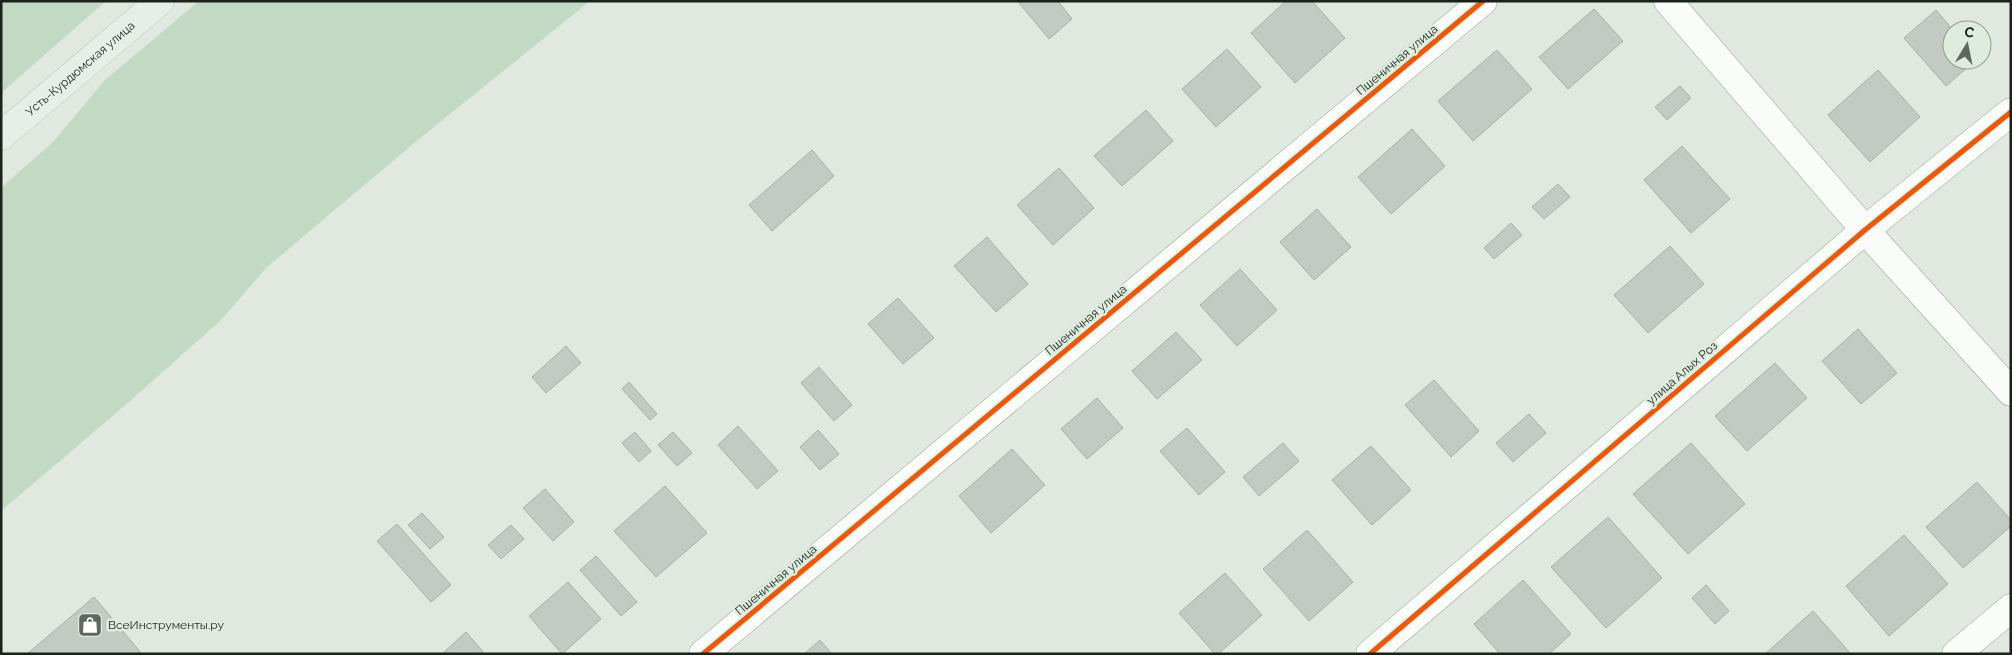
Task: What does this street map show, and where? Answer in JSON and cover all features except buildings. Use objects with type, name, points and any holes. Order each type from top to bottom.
[{"type":"main road","name":"Усть-Курдюмская улица","points":[[1,136],[160,1]]},
{"type":"street","name":"Пшеничная улица","points":[[703,654],[1483,1]]},
{"type":"street","points":[[1668,1],[1865,230],[2011,392]]},
{"type":"street","name":"улица Алых Роз","points":[[1370,654],[1865,230],[2011,112]]},
{"type":"street","points":[[1956,654],[2011,608]]},
{"type":"green space","points":[[1,1],[106,1],[1,93]]},
{"type":"green space","points":[[199,1],[590,1],[419,139],[267,267],[221,320],[130,401],[1,511],[1,188],[53,142],[105,80]]},
{"type":"cycle path","points":[[703,654],[1483,1]]},
{"type":"cycle path","points":[[1370,654],[1865,230],[2011,112]]},
{"type":"place","name":"ВсеИнструменты.ру","points":[[90,625]]}]
